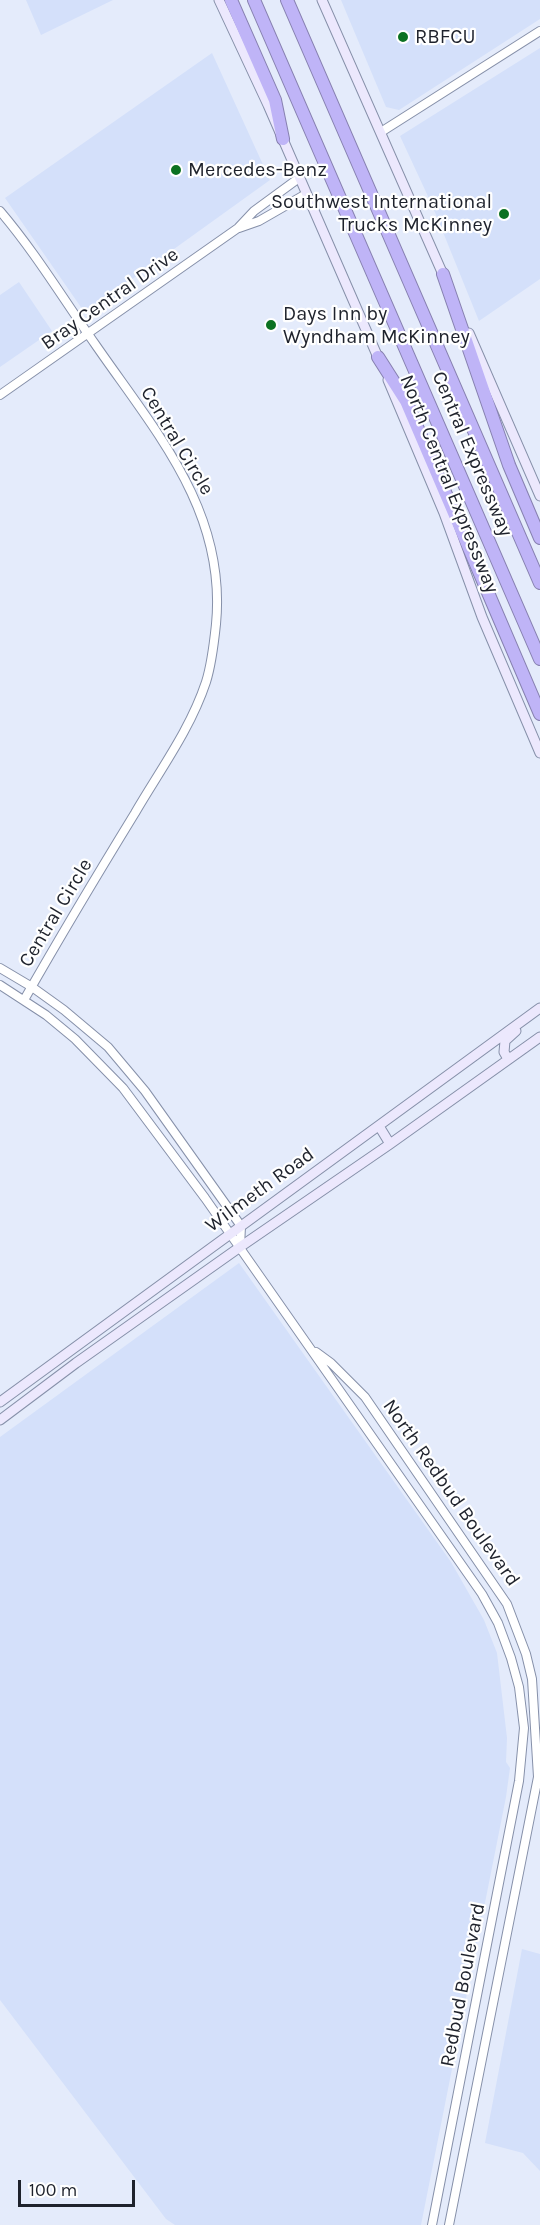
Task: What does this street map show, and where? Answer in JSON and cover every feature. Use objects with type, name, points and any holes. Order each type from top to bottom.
[{"type":"highway","points":[[231,0],[275,100],[282,139]]},
{"type":"highway","name":"Central Expressway","points":[[254,0],[540,659]]},
{"type":"highway","name":"Central Expressway","points":[[287,0],[540,583]]},
{"type":"highway","points":[[443,274],[509,465],[540,538]]},
{"type":"highway","points":[[378,357],[406,400],[540,714]]},
{"type":"main road","name":"North Central Expressway","points":[[219,0],[378,357],[444,513],[482,617],[540,753]]},
{"type":"main road","points":[[322,0],[540,496]]},
{"type":"main road","name":"Wilmeth Road","points":[[0,1402],[540,1008]]},
{"type":"main road","points":[[508,1059],[504,1052],[505,1041],[540,1014]]},
{"type":"main road","name":"Wilmeth Road","points":[[0,1420],[76,1363],[540,1037]]},
{"type":"main road","points":[[379,1126],[390,1144]]},
{"type":"street","points":[[381,132],[540,31]]},
{"type":"street","name":"Bray Central Drive","points":[[0,396],[238,228],[254,211],[299,178]]},
{"type":"street","name":"Bray Central Drive","points":[[238,228],[259,221],[306,194]]},
{"type":"street","name":"Central Circle","points":[[0,211],[178,466],[196,500],[214,556],[217,612],[210,667],[183,735],[24,1000]]},
{"type":"street","points":[[0,968],[32,987],[99,1039],[134,1078],[241,1226],[240,1247]]},
{"type":"street","name":"North Redbud Boulevard","points":[[0,986],[24,1000],[75,1039],[112,1076],[199,1189],[451,1548],[491,1611],[511,1658],[519,1687],[524,1728],[522,1750]]},
{"type":"street","name":"North Redbud Boulevard","points":[[310,1347],[331,1363],[365,1397],[507,1604],[526,1654],[532,1679],[538,1751]]},
{"type":"street","name":"Redbud Boulevard","points":[[432,2225],[517,1794],[522,1750]]},
{"type":"street","name":"Redbud Boulevard","points":[[449,2225],[536,1790],[538,1751]]},
{"type":"street","points":[[452,2127],[468,2129]]},
{"type":"shaded area","points":[[26,0],[113,0],[41,35]]},
{"type":"shaded area","points":[[341,0],[540,0],[540,19],[399,110],[386,107]]},
{"type":"shaded area","points":[[540,48],[540,279],[479,321],[432,205],[400,136]]},
{"type":"shaded area","points":[[212,53],[270,180],[85,313],[5,198]]},
{"type":"shaded area","points":[[19,282],[52,331],[0,367],[0,295]]},
{"type":"shaded area","points":[[239,1263],[451,1562],[484,1620],[497,1653],[507,1738],[506,1762],[510,1768],[421,2225],[175,2225],[166,2219],[0,2000],[0,1437]]},
{"type":"shaded area","points":[[522,1949],[540,1954],[540,2171],[523,2153],[485,2143]]},
{"type":"place","name":"RBFCU","points":[[403,37]]},
{"type":"place","name":"Mercedes-Benz","points":[[176,170]]},
{"type":"place","name":"Southwest International Trucks McKinney","points":[[504,214]]},
{"type":"place","name":"Days Inn by Wyndham McKinney","points":[[271,325]]}]
